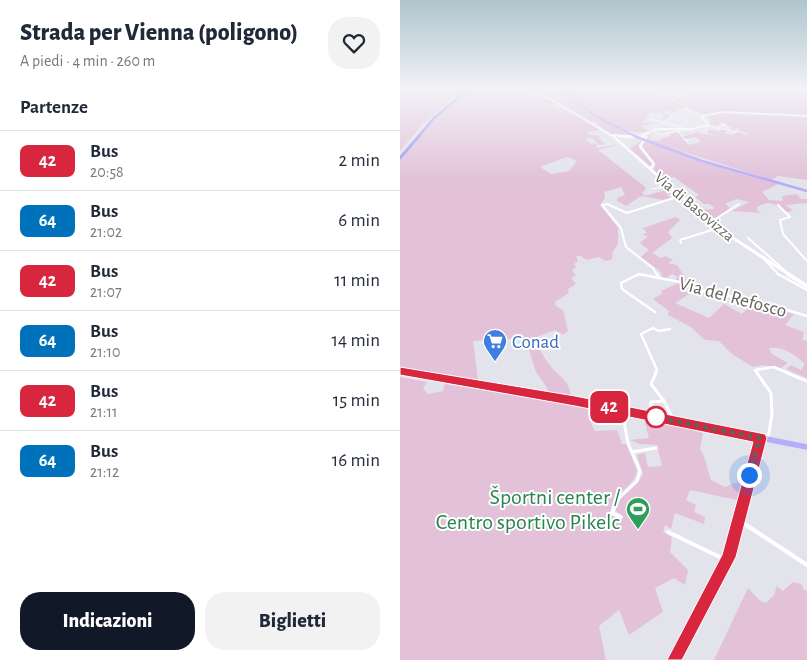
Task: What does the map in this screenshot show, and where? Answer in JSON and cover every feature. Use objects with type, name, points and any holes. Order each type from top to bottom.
[{"type":"highway","points":[[400,154],[430,119]]},
{"type":"highway","points":[[400,158],[433,119]]},
{"type":"main road","points":[[585,119],[613,135],[636,137]]},
{"type":"main road","points":[[600,119],[641,140],[691,157],[807,191]]},
{"type":"main road","points":[[650,168],[654,164],[640,148],[641,140],[655,129],[689,129],[708,126],[703,119]]},
{"type":"main road","points":[[641,140],[646,138],[655,129]]},
{"type":"main road","name":"Via di Basovizza","points":[[613,135],[717,228],[807,288]]},
{"type":"main road","points":[[400,371],[622,410],[807,447]]},
{"type":"main road","points":[[676,660],[727,561],[760,438]]},
{"type":"street","points":[[650,119],[664,121],[684,128]]},
{"type":"street","points":[[667,119],[655,129],[658,135],[689,129]]},
{"type":"street","points":[[718,128],[725,125],[721,124]]},
{"type":"street","points":[[704,133],[708,126],[738,132]]},
{"type":"street","points":[[636,137],[651,131]]},
{"type":"street","points":[[680,131],[684,140],[688,143]]},
{"type":"street","points":[[684,140],[695,138]]},
{"type":"street","points":[[652,189],[669,186]]},
{"type":"street","name":"Via del Refosco","points":[[659,278],[655,270],[624,244],[621,228],[602,206],[607,204],[627,213],[681,196]]},
{"type":"street","points":[[681,243],[680,240],[692,238],[717,228],[717,218],[739,204]]},
{"type":"street","points":[[778,205],[790,216],[780,220],[781,230],[807,261]]},
{"type":"street","points":[[748,238],[763,249],[790,275]]},
{"type":"street","points":[[761,256],[780,276],[807,288]]},
{"type":"street","name":"Via del Refosco","points":[[655,312],[622,289],[621,283],[639,274],[685,283],[702,291],[757,301],[807,316]]},
{"type":"street","points":[[670,329],[659,331],[653,328],[641,334],[657,370],[650,384],[670,410],[673,420]]},
{"type":"street","points":[[768,440],[772,414],[771,393],[755,371],[774,367],[807,381]]},
{"type":"street","points":[[650,416],[651,402],[664,401]]},
{"type":"street","points":[[620,517],[612,513],[614,504],[621,494],[635,483],[639,473],[628,444],[622,410]]},
{"type":"street","points":[[632,452],[656,448]]},
{"type":"street","points":[[738,520],[778,548],[807,565]]},
{"type":"street","points":[[668,532],[727,561]]},
{"type":"shaded area","points":[[400,119],[429,119],[423,124],[400,151]]},
{"type":"shaded area","points":[[436,119],[583,119],[602,130],[585,132],[600,136],[598,137],[605,144],[599,145],[592,138],[585,139],[591,144],[595,143],[597,145],[596,148],[621,144],[598,150],[644,186],[646,189],[642,193],[645,196],[669,189],[673,193],[667,195],[671,198],[663,200],[641,196],[626,206],[617,201],[617,198],[625,195],[621,187],[604,192],[605,198],[600,205],[618,228],[618,244],[613,251],[612,259],[606,261],[599,257],[586,260],[581,256],[576,256],[578,261],[574,264],[576,266],[572,271],[576,275],[571,278],[576,284],[568,289],[569,293],[555,302],[556,306],[563,310],[568,331],[563,335],[555,330],[534,338],[548,363],[566,382],[571,398],[549,394],[536,372],[524,338],[473,341],[478,380],[400,367],[400,160]],"holes":[[[567,157],[577,161],[569,171],[551,174],[540,167]]]},
{"type":"shaded area","points":[[586,119],[600,119],[629,135],[612,134],[595,123],[601,121],[592,122]]},
{"type":"shaded area","points":[[602,119],[648,119],[642,121],[645,123],[663,121],[641,126],[648,131],[638,132],[614,126]]},
{"type":"shaded area","points":[[710,119],[807,119],[807,180],[778,176],[772,180],[646,140],[654,131],[648,140],[661,141],[660,138],[671,136],[669,133],[678,132],[684,139],[684,136],[688,136],[685,133],[690,135],[697,132],[715,135],[706,132],[711,130],[719,132],[720,129],[727,130],[725,133],[732,135],[738,132],[745,135],[749,133],[738,131],[740,129],[738,128],[735,129],[736,131],[730,130],[732,127],[728,127],[731,126],[720,122],[718,123],[723,125],[710,125],[709,123],[716,122],[708,121],[712,120]],"holes":[[[698,138],[701,142],[689,145],[685,140]]]},
{"type":"shaded area","points":[[642,140],[694,159],[778,184],[762,192],[769,200],[783,201],[782,196],[797,194],[801,199],[807,199],[807,203],[786,205],[793,211],[787,212],[770,203],[757,207],[757,210],[761,213],[732,211],[749,202],[736,199],[725,204],[730,208],[718,217],[713,218],[715,225],[698,210],[713,209],[714,207],[704,204],[695,197],[699,195],[674,177],[663,179],[654,170],[655,164],[643,149],[643,142],[639,144],[639,148],[652,164],[651,167],[630,149]]},
{"type":"shaded area","points":[[676,217],[680,220],[668,232],[672,238],[652,253],[661,258],[665,256],[673,260],[668,263],[677,265],[688,282],[675,280],[678,277],[672,274],[666,278],[662,277],[661,272],[641,257],[649,250],[640,243],[648,236],[642,235],[647,233],[643,228]]},
{"type":"shaded area","points":[[678,283],[690,288],[683,290],[689,294],[675,303],[709,318],[724,304],[742,314],[753,303],[794,314],[785,325],[804,332],[802,340],[807,341],[807,378],[786,369],[791,365],[801,370],[805,364],[793,354],[780,348],[769,348],[772,354],[788,363],[781,368],[763,365],[753,367],[732,354],[719,341],[705,340],[691,327],[668,315],[669,311],[653,299],[663,293],[661,291]]},
{"type":"shaded area","points":[[400,377],[427,382],[423,389],[428,394],[443,391],[445,384],[593,408],[591,424],[595,431],[617,430],[622,444],[626,444],[637,470],[632,482],[617,496],[611,508],[611,515],[620,519],[622,516],[615,510],[618,504],[624,495],[640,480],[643,474],[637,455],[645,453],[648,467],[662,466],[657,445],[640,444],[630,440],[649,438],[644,419],[663,421],[703,433],[700,449],[706,461],[711,480],[725,487],[738,482],[743,484],[737,500],[690,490],[686,500],[696,505],[694,512],[705,517],[704,524],[675,513],[671,529],[665,525],[663,532],[672,537],[670,552],[688,570],[685,585],[674,578],[655,588],[663,612],[629,635],[619,610],[599,626],[606,660],[400,660]]},
{"type":"shaded area","points":[[793,582],[801,584],[804,590],[807,591],[807,660],[714,660],[748,588],[759,600],[766,603],[774,595],[777,586],[783,591]]},
{"type":"bus line","name":"42","points":[[400,371],[575,401],[760,438],[728,557],[676,660]]},
{"type":"place","name":"Conad","points":[[495,362]]},
{"type":"place","name":"Športni center / Centro sportivo Pikelc","points":[[638,530]]},
{"type":"route","points":[[656,417],[650,416],[760,438],[749,475]]}]
